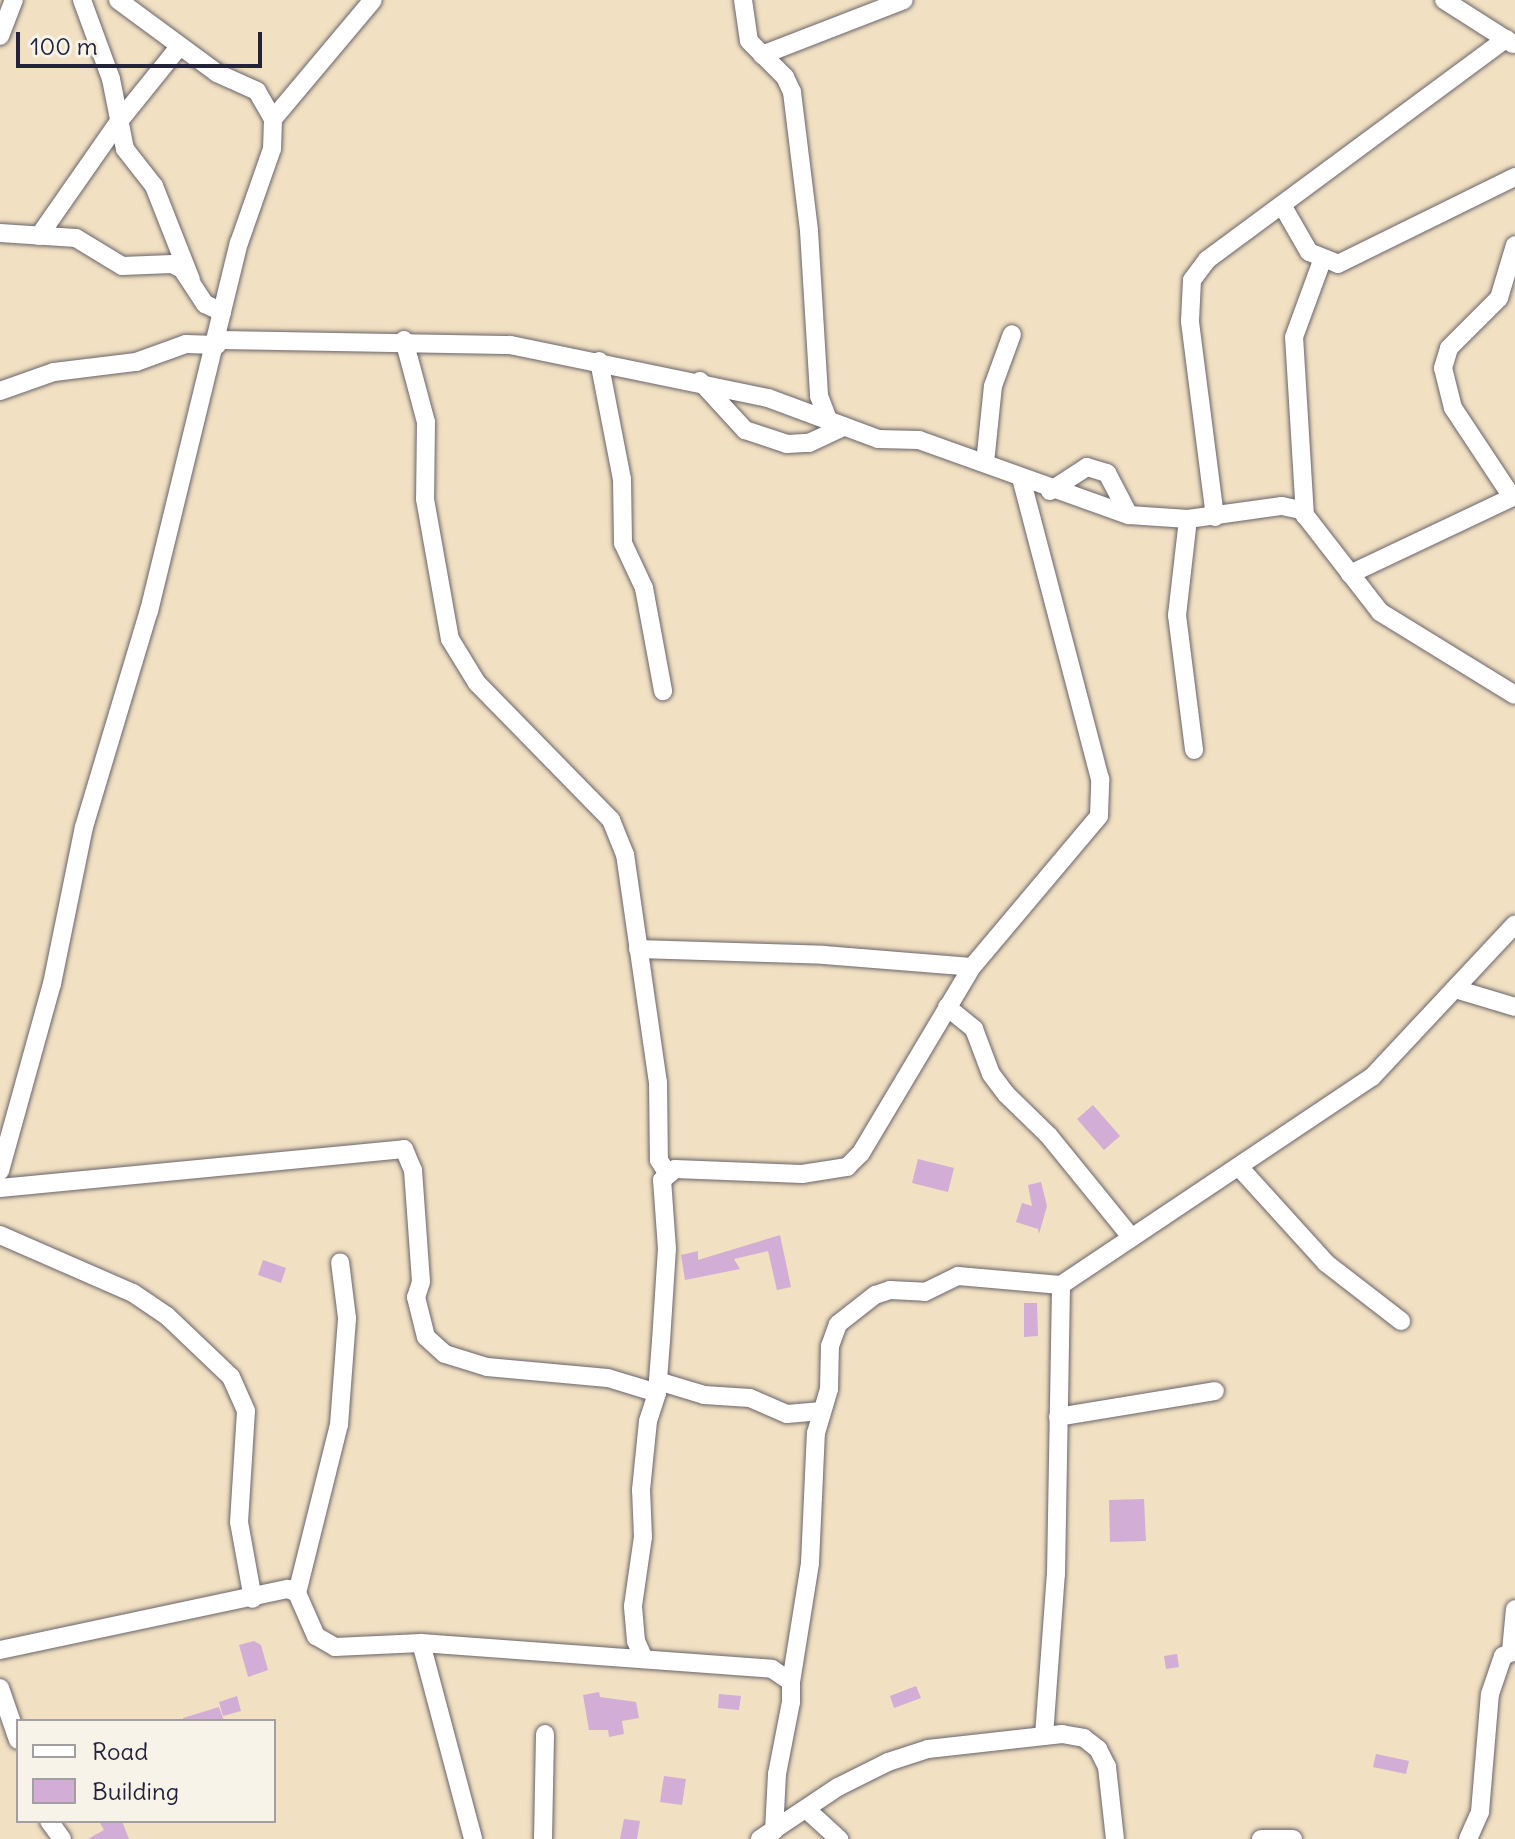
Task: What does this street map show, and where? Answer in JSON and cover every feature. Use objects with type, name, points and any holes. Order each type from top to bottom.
[{"type":"street","points":[[0,36],[14,0]]},
{"type":"street","points":[[82,0],[111,79],[125,149],[154,186],[191,280],[205,304],[222,312]]},
{"type":"street","points":[[0,1171],[52,984],[84,827],[149,611],[217,343],[222,312],[272,149],[273,119],[257,91],[217,73],[118,0]]},
{"type":"street","points":[[273,119],[373,0]]},
{"type":"street","points":[[743,0],[744,28],[762,55],[785,77],[792,92],[809,231],[819,396],[836,424]]},
{"type":"street","points":[[762,55],[904,0]]},
{"type":"street","points":[[1215,517],[1190,321],[1192,280],[1207,260],[1510,43],[1444,0]]},
{"type":"street","points":[[39,236],[120,120],[179,47]]},
{"type":"street","points":[[1282,205],[1309,252],[1322,261],[1338,264],[1515,177]]},
{"type":"street","points":[[0,233],[76,238],[122,266],[172,264],[191,280]]},
{"type":"street","points":[[1350,574],[1514,497],[1453,408],[1443,368],[1449,348],[1499,298],[1515,245]]},
{"type":"street","points":[[1305,516],[1294,337],[1322,261]]},
{"type":"street","points":[[985,463],[993,386],[1012,334]]},
{"type":"street","points":[[404,340],[426,422],[425,499],[450,639],[477,683],[611,820],[632,883],[638,949],[658,1082],[659,1160],[667,1173]]},
{"type":"street","points":[[0,391],[54,372],[136,362],[186,344],[404,340],[510,345],[700,381],[878,439],[919,440],[985,463],[1050,491],[1129,515],[1188,519],[1282,506],[1305,516],[1380,612],[1515,695]]},
{"type":"street","points":[[599,361],[622,479],[623,543],[644,588],[663,691]]},
{"type":"street","points":[[700,381],[745,430],[787,444],[809,443],[836,424]]},
{"type":"street","points":[[1050,491],[1087,467],[1107,473],[1129,515]]},
{"type":"street","points":[[667,1173],[802,1174],[847,1167],[861,1153],[972,967],[1087,835],[1103,801],[1021,478]]},
{"type":"street","points":[[1188,519],[1177,615],[1194,750]]},
{"type":"street","points":[[767,1835],[810,1563],[812,1463],[838,1324],[875,1295],[890,1290],[925,1292],[958,1276],[1061,1285],[1372,1077],[1515,924]]},
{"type":"street","points":[[638,949],[824,955],[972,967]]},
{"type":"street","points":[[1455,989],[1515,1007]]},
{"type":"street","points":[[947,1007],[974,1029],[991,1074],[1006,1094],[1049,1136],[1131,1237]]},
{"type":"street","points":[[0,1188],[404,1149],[413,1170],[421,1282],[416,1297],[426,1337],[445,1354],[487,1367],[608,1378],[704,1395],[750,1398],[787,1414],[822,1411]]},
{"type":"street","points":[[1240,1168],[1326,1263],[1401,1321]]},
{"type":"street","points":[[644,1659],[633,1625],[634,1579],[643,1537],[641,1490],[648,1421],[658,1387],[667,1249],[661,1189],[667,1173]]},
{"type":"street","points":[[0,1235],[133,1293],[167,1316],[231,1377],[246,1411],[239,1522],[253,1599]]},
{"type":"street","points":[[340,1262],[347,1318],[339,1425],[297,1593],[323,1643],[335,1647],[421,1643],[747,1664],[772,1669],[791,1682]]},
{"type":"street","points":[[1044,1736],[1056,1574],[1061,1285]]},
{"type":"street","points":[[1058,1417],[1215,1391]]},
{"type":"street","points":[[0,1650],[253,1599],[281,1589],[297,1593]]},
{"type":"street","points":[[1468,1839],[1480,1812],[1490,1694],[1496,1670],[1513,1651],[1515,1609]]},
{"type":"street","points":[[421,1643],[473,1839]]},
{"type":"street","points":[[0,1688],[16,1734]]},
{"type":"street","points":[[543,1839],[545,1734]]},
{"type":"street","points":[[767,1835],[876,1768],[928,1749],[1044,1736],[1084,1738],[1098,1749],[1107,1767],[1115,1839]]},
{"type":"street","points":[[806,1809],[839,1839]]},
{"type":"street","points":[[1261,1839],[1293,1839]]},
{"type":"building","points":[[1093,1105],[1120,1136],[1104,1150],[1077,1119]]},
{"type":"building","points":[[918,1159],[954,1168],[948,1192],[912,1183]]},
{"type":"building","points":[[1041,1182],[1047,1206],[1039,1234],[1038,1229],[1016,1222],[1022,1203],[1032,1206],[1028,1185]]},
{"type":"building","points":[[780,1235],[791,1287],[777,1290],[768,1251],[734,1259],[740,1269],[685,1280],[681,1255],[698,1251],[698,1260]]},
{"type":"building","points":[[263,1260],[286,1268],[281,1283],[258,1275]]},
{"type":"building","points":[[1024,1303],[1037,1303],[1038,1336],[1024,1337]]},
{"type":"building","points":[[1144,1499],[1146,1541],[1110,1542],[1109,1500]]},
{"type":"building","points":[[254,1641],[261,1645],[268,1670],[248,1677],[239,1645]]},
{"type":"building","points":[[1177,1654],[1179,1667],[1166,1669],[1164,1656]]},
{"type":"building","points":[[916,1686],[921,1698],[894,1708],[890,1696]]},
{"type":"building","points":[[599,1692],[600,1697],[636,1702],[639,1718],[622,1721],[624,1734],[609,1737],[608,1730],[589,1730],[583,1695]]},
{"type":"building","points":[[719,1694],[741,1696],[739,1710],[718,1708]]},
{"type":"building","points":[[237,1696],[241,1711],[223,1716],[219,1702]]},
{"type":"building","points":[[219,1707],[223,1719],[183,1719]]},
{"type":"building","points":[[1376,1754],[1409,1761],[1406,1774],[1373,1767]]},
{"type":"building","points":[[664,1776],[686,1779],[682,1805],[660,1802]]},
{"type":"building","points":[[624,1819],[640,1821],[637,1839],[620,1839]]},
{"type":"building","points":[[100,1823],[123,1823],[129,1839],[88,1839],[104,1830]]}]
